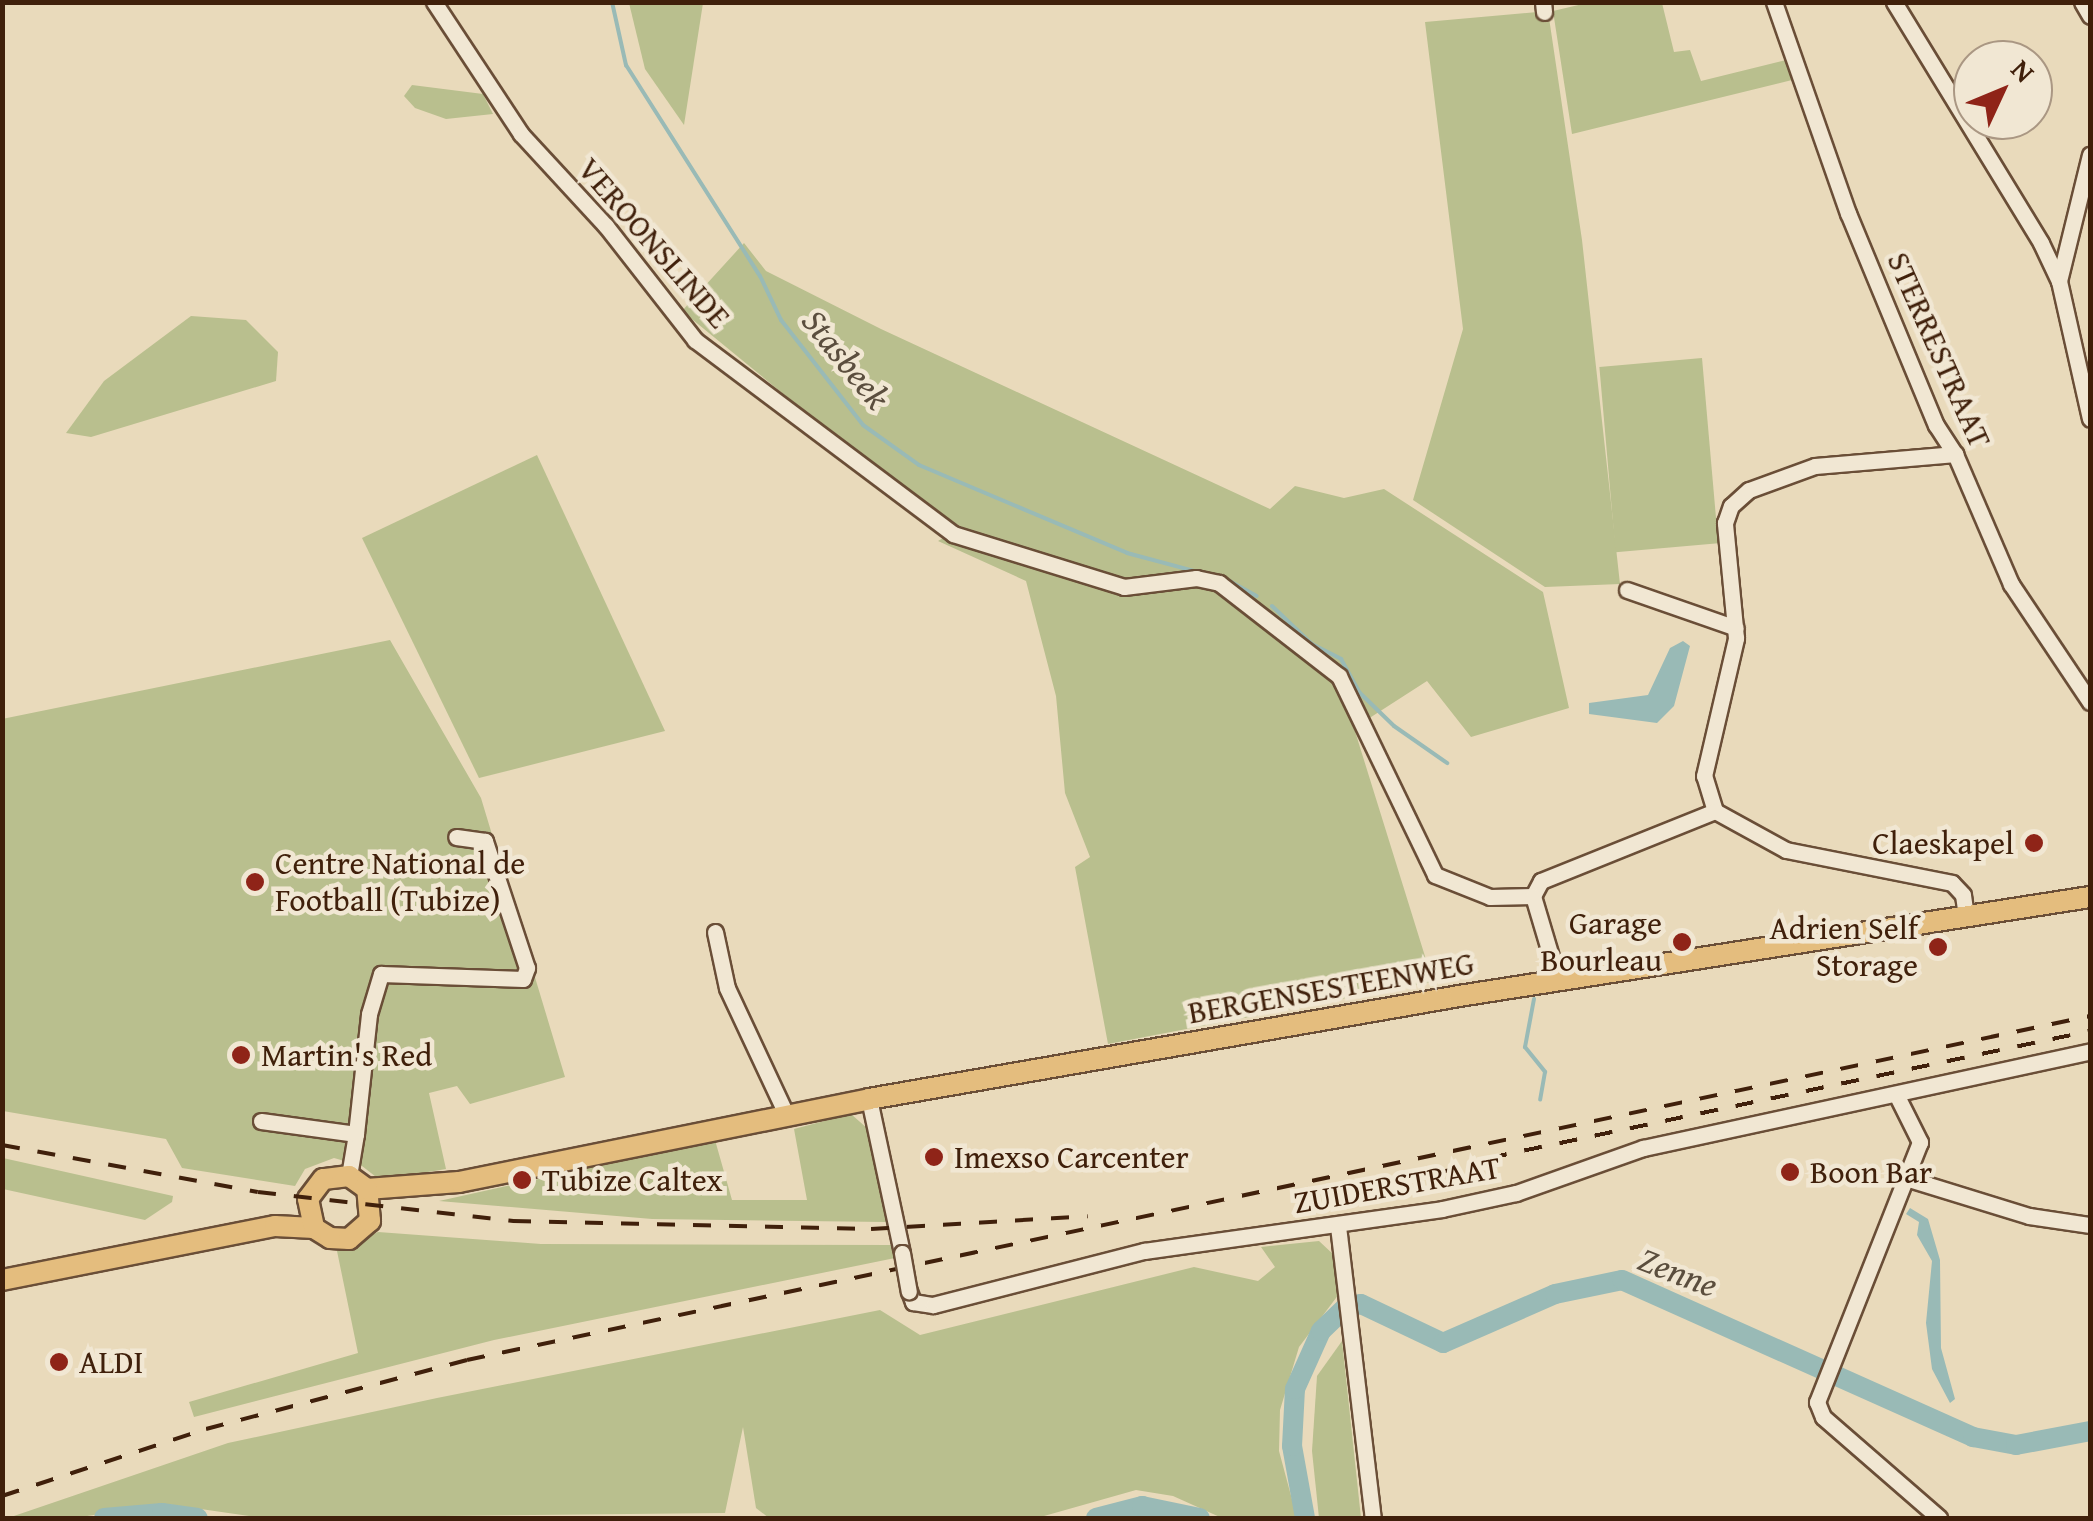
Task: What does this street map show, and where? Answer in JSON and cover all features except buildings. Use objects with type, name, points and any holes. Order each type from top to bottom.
[{"type":"main road","name":"BERGENSESTEENWEG","points":[[458,1182],[869,1098],[1558,980],[2090,896]]},
{"type":"main road","points":[[2,1280],[224,1232],[308,1200],[324,1179],[349,1176],[368,1189],[458,1182]]},
{"type":"main road","points":[[373,1212],[458,1182]]},
{"type":"main road","points":[[224,1232],[314,1228],[330,1238],[349,1239],[365,1229],[373,1212],[368,1189]]},
{"type":"main road","points":[[308,1200],[314,1228]]},
{"type":"street","name":"VEROONSLINDE","points":[[434,2],[520,134],[606,226],[696,340],[915,510],[952,534],[1124,587],[1196,578],[1220,583],[1339,676],[1435,875],[1490,897],[1533,896]]},
{"type":"street","name":"STERRESTRAAT","points":[[1774,2],[1848,214],[1936,424],[1955,454],[2011,584],[2090,702]]},
{"type":"street","points":[[1894,2],[2059,281],[2090,418]]},
{"type":"street","points":[[2082,2],[2090,16]]},
{"type":"street","points":[[2059,281],[2090,155]]},
{"type":"street","points":[[1955,454],[1815,466],[1749,490],[1731,506],[1724,523],[1736,628],[1704,776],[1715,811],[1786,850],[1952,883],[1962,895],[1966,917]]},
{"type":"street","points":[[1626,590],[1736,628]]},
{"type":"street","points":[[1558,980],[1533,896],[1541,881],[1715,811]]},
{"type":"street","points":[[349,1176],[369,1014],[380,974],[523,979],[526,968],[485,840],[456,836]]},
{"type":"street","points":[[715,932],[726,988],[786,1114]]},
{"type":"street","name":"ZUIDERSTRAAT","points":[[869,1098],[913,1302],[934,1306],[1144,1251],[1338,1226],[1516,1192],[1606,1158],[2090,1051]]},
{"type":"street","points":[[1896,1094],[1920,1142],[1910,1180],[1822,1382],[1817,1402],[1823,1417],[1939,1518]]},
{"type":"street","points":[[261,1121],[356,1134]]},
{"type":"street","points":[[1910,1180],[2029,1216],[2090,1225]]},
{"type":"street","points":[[1338,1226],[1373,1518]]},
{"type":"green space","points":[[629,3],[703,3],[684,125],[645,69]]},
{"type":"green space","points":[[1587,3],[1662,3],[1674,52],[1690,50],[1701,81],[1786,60],[1792,80],[1572,134],[1553,11]]},
{"type":"green space","points":[[1548,11],[1582,240],[1620,584],[1545,587],[1413,500],[1463,329],[1425,22]]},
{"type":"green space","points":[[412,85],[483,94],[493,114],[446,119],[415,108],[404,96]]},
{"type":"green space","points":[[744,243],[766,271],[881,329],[1270,509],[1295,486],[1344,498],[1384,489],[1543,592],[1569,708],[1471,737],[1427,681],[1354,728],[1433,982],[1108,1044],[1075,867],[1090,857],[1065,793],[1056,696],[1026,581],[938,541],[962,527],[919,505],[682,311]]},
{"type":"green space","points":[[191,316],[246,320],[278,352],[276,381],[91,437],[66,433],[104,381]]},
{"type":"green space","points":[[1702,358],[1718,543],[1616,552],[1599,367]]},
{"type":"green space","points":[[537,455],[665,731],[479,778],[362,538]]},
{"type":"green space","name":"Centre National de Football (Tubize)","points":[[390,640],[481,798],[565,1077],[470,1104],[457,1086],[429,1093],[446,1169],[380,1180],[362,1166],[334,1158],[305,1169],[295,1186],[182,1168],[166,1139],[3,1111],[2,719]]},
{"type":"green space","points":[[851,1114],[868,1129],[886,1222],[652,1219],[439,1201],[715,1140],[732,1200],[807,1200],[794,1129]]},
{"type":"green space","points":[[3,1158],[173,1196],[172,1202],[145,1220],[3,1189]]},
{"type":"green space","points":[[378,1232],[541,1244],[893,1245],[895,1258],[494,1340],[194,1417],[189,1402],[358,1353],[337,1251]]},
{"type":"green space","points":[[1319,1241],[1334,1255],[1339,1294],[1299,1347],[1280,1410],[1279,1451],[1297,1518],[1222,1518],[1173,1496],[1136,1490],[1037,1518],[769,1518],[756,1508],[743,1427],[725,1513],[263,1518],[166,1504],[74,1518],[8,1518],[228,1443],[437,1398],[880,1310],[920,1335],[1194,1267],[1258,1281],[1275,1267],[1261,1247]]},
{"type":"green space","points":[[1342,1341],[1361,1518],[1319,1518],[1312,1451],[1317,1376]]},
{"type":"water","points":[[1683,641],[1690,646],[1674,706],[1657,723],[1589,714],[1589,703],[1648,695],[1670,648]]},
{"type":"water","points":[[1910,1208],[1928,1219],[1940,1260],[1941,1348],[1955,1399],[1950,1403],[1932,1369],[1926,1323],[1932,1261],[1917,1235],[1919,1222],[1906,1214]]},
{"type":"waterway","name":"Stasbeek","points":[[612,2],[626,65],[760,276],[781,320],[863,425],[919,465],[1127,553],[1198,572]]},
{"type":"waterway","name":"Stasbeek","points":[[1226,579],[1257,596]]},
{"type":"waterway","name":"Stasbeek","points":[[1272,606],[1312,644],[1341,659],[1360,693],[1394,726],[1447,763]]},
{"type":"waterway","name":"Stasbeek","points":[[1534,999],[1525,1047],[1545,1072],[1540,1100]]},
{"type":"waterway","name":"Zenne","points":[[1305,1518],[1292,1446],[1295,1389],[1321,1331],[1346,1307],[1361,1304],[1443,1343],[1555,1294],[1622,1280],[1973,1437],[2016,1445],[2090,1431]]},
{"type":"waterway","name":"Zenne","points":[[1096,1518],[1142,1506],[1200,1518]]},
{"type":"waterway","points":[[104,1518],[162,1513],[198,1518]]},
{"type":"railway","points":[[2,1496],[206,1429],[467,1360],[2090,1016]]},
{"type":"railway","points":[[1489,1158],[2090,1031]]},
{"type":"railway","points":[[2,1145],[258,1192],[513,1221],[871,1229],[1088,1216]]},
{"type":"railway","points":[[1296,1197],[1503,1161]]},
{"type":"place","name":"Claeskapel","points":[[2034,843]]},
{"type":"place","name":"Centre National de Football (Tubize)","points":[[255,882]]},
{"type":"place","name":"Garage Bourleau","points":[[1682,942]]},
{"type":"place","name":"Adrien Self Storage","points":[[1938,947]]},
{"type":"place","name":"Martin's Red","points":[[241,1055]]},
{"type":"place","name":"Imexso Carcenter","points":[[934,1157]]},
{"type":"place","name":"Boon Bar","points":[[1790,1172]]},
{"type":"place","name":"Tubize Caltex","points":[[522,1180]]},
{"type":"place","name":"ALDI","points":[[59,1362]]}]
